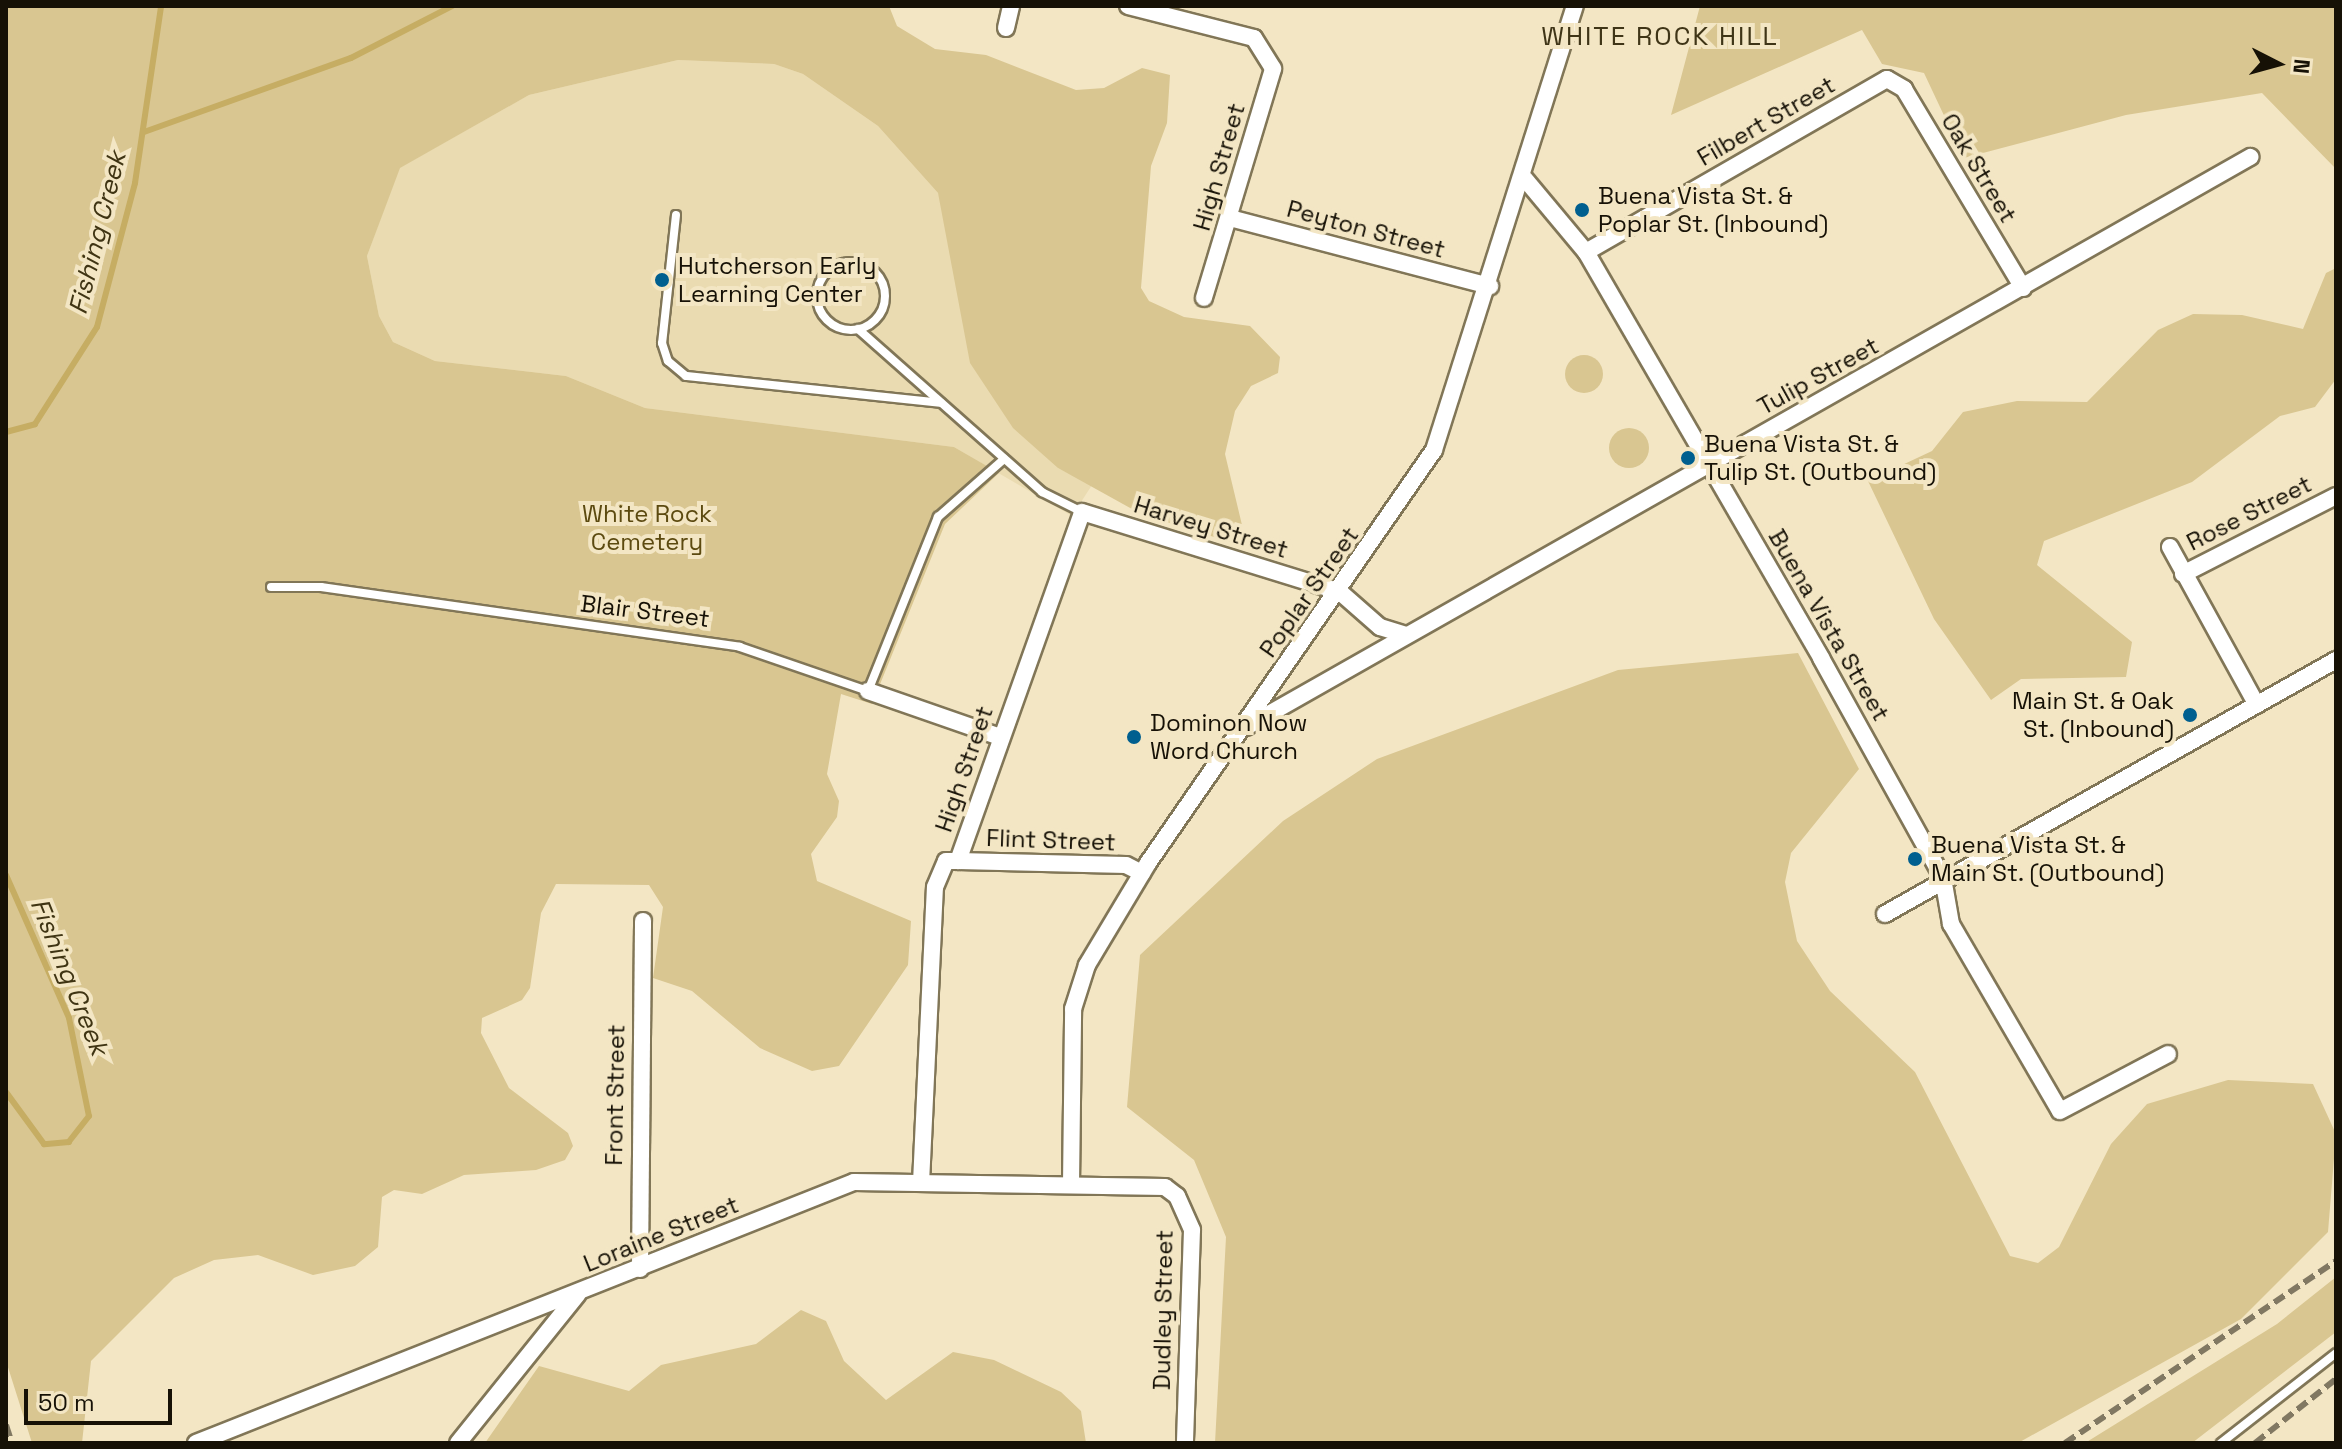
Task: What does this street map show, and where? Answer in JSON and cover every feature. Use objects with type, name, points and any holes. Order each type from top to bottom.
[{"type":"street","points":[[1006,28],[1011,6]]},
{"type":"street","name":"High Street","points":[[1128,6],[1254,38],[1267,50],[1273,69],[1204,298]]},
{"type":"street","name":"Poplar Street","points":[[1071,1184],[1073,1009],[1087,965],[1142,873],[1340,592],[1434,450],[1525,179],[1575,6]]},
{"type":"street","name":"Filbert Street","points":[[1586,252],[1887,79]]},
{"type":"street","name":"Oak Street","points":[[1887,79],[1904,89],[2023,288]]},
{"type":"street","name":"Tulip Street","points":[[1241,729],[2250,157]]},
{"type":"street","name":"Buena Vista Street","points":[[1525,179],[1586,252],[1710,465],[1943,878],[1951,924],[2060,1111],[2168,1054]]},
{"type":"street","name":"Peyton Street","points":[[1230,218],[1490,286]]},
{"type":"street","name":"Rose Street","points":[[2183,574],[2336,496]]},
{"type":"street","name":"High Street","points":[[921,1183],[935,887],[946,861],[958,861],[1082,512]]},
{"type":"street","name":"Harvey Street","points":[[1082,512],[1340,592],[1380,627],[1406,635]]},
{"type":"street","points":[[2170,547],[2257,705]]},
{"type":"street","points":[[1885,914],[1943,878],[2336,660]]},
{"type":"street","name":"Blair Street","points":[[868,691],[1000,737]]},
{"type":"street","name":"Flint Street","points":[[958,861],[1126,865],[1142,873]]},
{"type":"street","name":"Front Street","points":[[640,1269],[643,921]]},
{"type":"street","name":"Loraine Street","points":[[196,1443],[854,1182],[1165,1187]]},
{"type":"street","name":"Dudley Street","points":[[1165,1187],[1187,1211],[1192,1230],[1185,1443]]},
{"type":"street","points":[[458,1443],[579,1293]]},
{"type":"lane","points":[[676,215],[662,343],[668,361],[686,376],[941,403]]},
{"type":"lane","points":[[858,329],[877,318],[884,288],[872,270],[842,263],[818,287],[820,310],[836,326],[858,329],[1042,492],[1082,512]]},
{"type":"lane","points":[[868,691],[938,517],[1004,459]]},
{"type":"lane","name":"Blair Street","points":[[271,587],[321,587],[740,647],[868,691]]},
{"type":"lane","points":[[2221,1443],[2336,1353]]},
{"type":"shaded area","name":"Hutcherson Early Learning Center","points":[[678,60],[774,64],[803,74],[878,126],[938,193],[1058,468],[1092,485],[1072,516],[954,447],[645,408],[566,376],[435,361],[393,342],[379,316],[367,256],[399,168],[529,95]]},
{"type":"green space","name":"White Rock Cemetery","points":[[6,6],[889,6],[897,26],[935,49],[986,55],[1076,90],[1104,88],[1142,68],[1170,75],[1167,123],[1151,166],[1141,288],[1149,301],[1184,317],[1250,326],[1280,357],[1278,373],[1251,386],[1235,411],[1225,454],[1242,525],[1230,542],[1141,514],[1058,468],[1013,428],[970,363],[938,193],[878,126],[803,74],[774,64],[678,60],[529,95],[400,168],[367,256],[379,316],[393,342],[435,361],[566,376],[645,408],[954,447],[999,473],[945,524],[872,704],[841,694],[827,774],[839,801],[837,817],[811,854],[817,881],[911,921],[908,965],[839,1066],[812,1071],[760,1048],[692,991],[653,978],[663,907],[649,885],[556,884],[541,913],[530,988],[522,1000],[482,1018],[481,1033],[509,1088],[568,1133],[573,1146],[565,1160],[536,1170],[464,1175],[422,1194],[394,1190],[382,1197],[378,1247],[355,1266],[313,1275],[258,1255],[214,1260],[174,1278],[91,1361],[82,1443],[32,1443],[6,1361]]},
{"type":"green space","points":[[1700,6],[2336,6],[2336,169],[2262,93],[2126,115],[1964,158],[1924,73],[1882,64],[1862,30],[1671,115]]},
{"type":"green space","points":[[2336,268],[2336,379],[2315,407],[2280,416],[2192,482],[2044,541],[2037,565],[2132,642],[2126,677],[2021,679],[1991,700],[1934,619],[1868,481],[1932,451],[1963,412],[2017,401],[2087,402],[2158,330],[2193,314],[2242,315],[2303,329],[2326,273]]},
{"type":"green space","points":[[1584,355],[1598,360],[1603,374],[1598,388],[1584,393],[1570,388],[1565,374],[1570,360]]},
{"type":"green space","points":[[1629,428],[1643,434],[1649,448],[1643,462],[1629,468],[1615,462],[1609,448],[1615,434]]},
{"type":"green space","points":[[1798,653],[1859,769],[1791,853],[1785,882],[1797,941],[1830,991],[1915,1072],[2010,1256],[2038,1263],[2059,1247],[2111,1144],[2147,1104],[2228,1080],[2313,1084],[2336,1134],[2328,1232],[2241,1319],[2018,1443],[1215,1443],[1226,1237],[1194,1160],[1127,1107],[1140,955],[1283,821],[1377,759],[1618,670]]},
{"type":"green space","points":[[2336,1277],[2336,1332],[2192,1443],[2085,1443],[2277,1324]]},
{"type":"green space","points":[[801,1310],[826,1321],[844,1361],[886,1400],[953,1352],[994,1360],[1061,1392],[1081,1411],[1086,1443],[485,1443],[539,1366],[629,1391],[661,1365],[756,1344]]},
{"type":"waterway","name":"Fishing Creek","points":[[6,432],[35,424],[97,327],[135,183],[161,6]]},
{"type":"waterway","points":[[144,132],[351,58],[452,6]]},
{"type":"waterway","name":"Fishing Creek","points":[[6,875],[69,1018],[89,1116],[69,1142],[44,1144],[6,1092]]},
{"type":"railway","points":[[2065,1443],[2336,1261]]},
{"type":"railway","points":[[2255,1443],[2336,1379]]},
{"type":"railway","points":[[6,1425],[12,1443]]},
{"type":"place","name":"Buena Vista St. & Poplar St. (Inbound)","points":[[1582,210]]},
{"type":"place","name":"Hutcherson Early Learning Center","points":[[662,280]]},
{"type":"place","name":"Buena Vista St. & Tulip St. (Outbound)","points":[[1688,458]]},
{"type":"place","name":"Main St. & Oak St. (Inbound)","points":[[2190,715]]},
{"type":"place","name":"Dominon Now Word Church","points":[[1134,737]]},
{"type":"place","name":"Buena Vista St. & Main St. (Outbound)","points":[[1915,859]]},
{"type":"district","name":"WHITE ROCK HILL","points":[[1660,37]]}]
